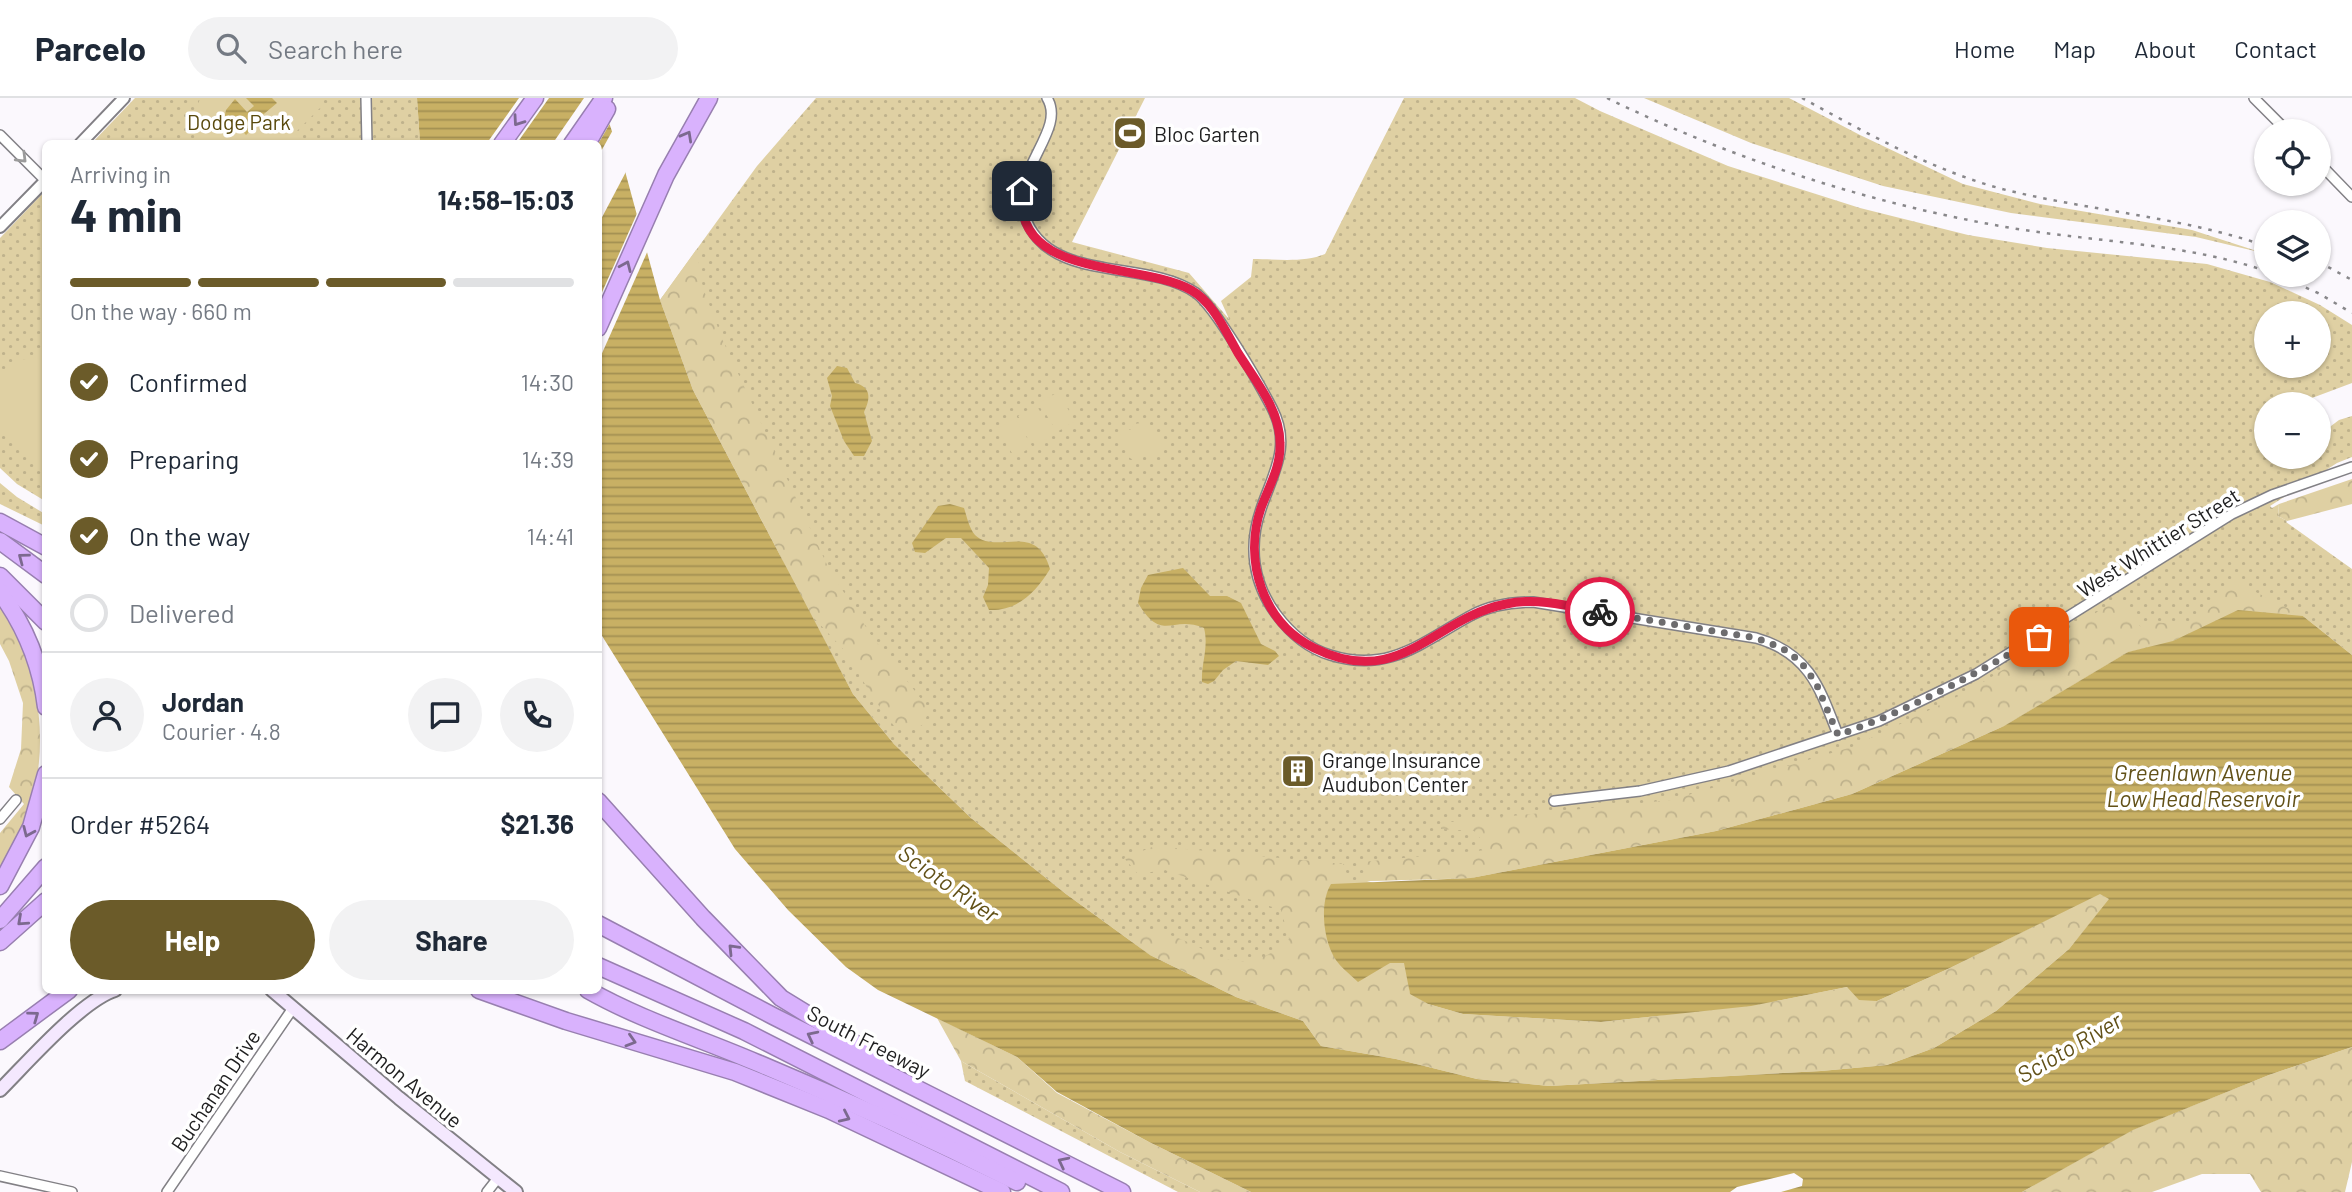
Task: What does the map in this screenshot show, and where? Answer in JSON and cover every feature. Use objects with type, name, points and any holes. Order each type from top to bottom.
[{"type":"highway","points":[[505,140],[535,98]]},
{"type":"highway","points":[[575,140],[604,98]]},
{"type":"highway","points":[[589,140],[614,98]]},
{"type":"highway","points":[[602,319],[666,175],[709,98]]},
{"type":"highway","points":[[0,511],[42,532]]},
{"type":"highway","points":[[0,522],[42,545]]},
{"type":"highway","points":[[0,541],[42,572]]},
{"type":"highway","points":[[0,576],[42,618]]},
{"type":"highway","points":[[0,592],[22,627],[42,683]]},
{"type":"highway","points":[[0,886],[31,827],[42,788]]},
{"type":"highway","points":[[602,805],[781,998],[1005,1133]]},
{"type":"highway","points":[[0,920],[42,872]]},
{"type":"highway","points":[[0,942],[42,905]]},
{"type":"highway","name":"South Freeway","points":[[602,929],[1122,1192]]},
{"type":"highway","points":[[602,968],[744,1031],[1061,1192]]},
{"type":"highway","points":[[0,1041],[64,994]]},
{"type":"highway","points":[[490,994],[579,1025],[735,1072],[842,1116],[1002,1192]]},
{"type":"highway","points":[[595,994],[918,1133],[1039,1192]]},
{"type":"main road","points":[[0,1090],[80,1011],[104,994]]},
{"type":"main road","name":"Harmon Avenue","points":[[276,994],[516,1192]]},
{"type":"street","points":[[84,140],[124,98]]},
{"type":"street","points":[[366,98],[367,140]]},
{"type":"street","points":[[1047,98],[1052,106],[1051,121],[1027,172],[1022,191],[1024,214],[1032,232],[1043,245],[1060,256],[1164,279],[1193,291],[1209,306],[1275,415],[1280,455],[1257,522],[1255,565],[1269,605],[1299,640],[1341,658],[1384,659],[1412,650],[1489,608],[1533,601],[1756,638],[1792,653],[1808,670],[1838,735]]},
{"type":"street","points":[[2254,98],[2275,119]]},
{"type":"street","points":[[0,135],[42,177]]},
{"type":"street","points":[[2331,175],[2352,197]]},
{"type":"street","points":[[0,228],[42,183]]},
{"type":"street","name":"West Whittier Street","points":[[1554,801],[1640,791],[1708,777],[1782,755],[1913,706],[1976,674],[2232,514],[2272,495],[2352,467]]},
{"type":"street","points":[[0,819],[16,800]]},
{"type":"street","name":"Buchanan Drive","points":[[167,1192],[293,1008]]},
{"type":"street","points":[[0,1176],[72,1192]]},
{"type":"street","points":[[487,1192],[498,1178]]},
{"type":"green space","name":"Dodge Park","points":[[135,98],[417,98],[420,140],[95,140]]},
{"type":"green space","points":[[200,98],[314,98],[322,106],[295,133],[301,140],[197,140],[200,121],[194,119]]},
{"type":"green space","points":[[816,98],[1145,98],[1072,242],[1189,273],[1229,319],[1221,301],[1251,277],[1253,259],[1299,260],[1325,254],[1404,98],[1575,98],[1728,166],[1860,208],[1968,235],[2047,248],[2207,264],[2254,277],[2254,287],[2281,287],[2311,301],[2254,301],[2254,378],[2331,378],[2331,312],[2352,325],[2352,383],[2328,392],[2254,392],[2254,469],[2328,469],[2270,506],[2272,508],[2279,504],[2278,516],[2352,569],[2352,655],[2303,616],[2128,652],[2004,726],[1471,878],[1367,881],[1934,1048],[1150,955],[1066,894],[971,818],[894,744],[853,694],[791,578],[660,300],[757,166]]},
{"type":"green space","points":[[1644,98],[1789,98],[1963,184],[2040,204],[2192,230],[2254,251],[2196,237],[2011,213],[1883,186],[1751,143]]},
{"type":"green space","points":[[42,194],[42,499],[17,484],[0,468],[0,238]]},
{"type":"green space","points":[[696,250],[703,288],[723,341],[829,569],[871,635],[929,709],[924,724],[915,729],[897,730],[844,650],[812,616],[693,390],[660,300]]},
{"type":"green space","points":[[42,356],[42,474],[0,424],[0,375],[19,360]]},
{"type":"green space","points":[[1058,392],[1075,421],[1057,432],[1039,403]]},
{"type":"green space","points":[[1036,405],[1055,434],[1036,445],[1018,416]]},
{"type":"green space","points":[[2352,416],[2352,457],[2331,467],[2331,426]]},
{"type":"green space","points":[[1015,418],[1032,446],[1015,458],[997,429]]},
{"type":"green space","points":[[1141,423],[1161,438],[1162,445],[1154,454],[1133,460],[1127,456],[1127,447],[1118,438],[1124,430],[1130,430],[1134,424]]},
{"type":"green space","points":[[2352,479],[2352,504],[2287,521],[2278,516],[2279,504]]},
{"type":"green space","points":[[0,483],[42,512],[42,525],[0,504]]},
{"type":"green space","points":[[2236,582],[2303,616],[2238,610],[2173,641],[2128,652],[2004,726],[1852,794],[1716,831],[1471,878],[1367,881],[1362,862],[1486,850],[1486,845],[1474,831],[1441,829],[1441,823],[1671,800],[1852,747],[1967,692],[2120,598],[2142,629],[2153,622],[2184,625],[2202,616]]},
{"type":"green space","points":[[0,603],[16,631],[28,664],[40,736],[36,784],[30,808],[19,836],[0,869],[0,833],[24,804],[9,787],[21,749],[23,703],[9,661],[0,644]]},
{"type":"green space","points":[[1155,846],[1344,864],[1349,882],[1331,884],[1390,963],[1405,963],[1410,993],[1428,1004],[1463,1014],[1601,1022],[1751,1006],[1847,987],[1877,1001],[1950,968],[2100,893],[2110,899],[2069,949],[1996,1011],[1934,1048],[1887,1065],[1549,1086],[1477,1079],[1396,1059],[1321,1046],[1303,1021],[1236,997],[1150,955],[1134,943],[1137,933],[1164,933],[1212,954],[1241,961],[1255,960],[1271,953],[1289,939],[1281,910],[1165,870],[1138,874],[1124,858]]},
{"type":"green space","points":[[937,1018],[1017,1057],[1057,1093],[1251,1192],[1200,1192],[1120,1152],[961,1061]]},
{"type":"green space","points":[[2352,1047],[2352,1162],[2345,1192],[2261,1192],[2250,1174],[2202,1174],[2152,1192],[2022,1192],[2132,1130],[2269,1075]]},
{"type":"green space","points":[[961,1061],[1120,1152],[1200,1192],[1178,1192],[965,1081]]},
{"type":"water","points":[[246,98],[272,98],[277,103],[253,123],[255,126],[246,135],[239,127],[223,123],[226,110],[235,99],[247,112],[254,106]]},
{"type":"water","points":[[417,98],[601,98],[625,171],[660,300],[693,390],[853,694],[894,744],[971,818],[1066,894],[1150,955],[1236,997],[1303,1021],[1321,1046],[1396,1059],[1477,1079],[1549,1086],[1887,1065],[1934,1048],[1996,1011],[2069,949],[2109,899],[2100,894],[1877,1001],[1859,1000],[1847,987],[1751,1006],[1601,1022],[1463,1014],[1428,1004],[1410,994],[1404,963],[1390,963],[1358,982],[1337,961],[1329,945],[1324,918],[1325,900],[1331,884],[1471,878],[1716,831],[1852,794],[2004,726],[2128,652],[2173,641],[2238,610],[2303,616],[2352,655],[2352,1047],[2269,1075],[2133,1130],[2022,1192],[1781,1192],[1802,1186],[1803,1179],[1794,1173],[1737,1187],[1730,1192],[1251,1192],[1149,1142],[1057,1092],[1017,1057],[878,990],[846,967],[788,910],[735,849],[602,636],[602,140],[420,140]]},
{"type":"water","points":[[837,366],[847,368],[855,383],[867,390],[868,402],[864,412],[872,441],[864,456],[854,456],[844,441],[830,406],[832,396],[827,378]]},
{"type":"water","points":[[950,504],[964,508],[973,532],[984,540],[1026,542],[1044,554],[1050,569],[1039,585],[1017,604],[989,610],[983,597],[988,585],[989,568],[961,538],[946,538],[925,553],[915,552],[912,543],[938,506]]},
{"type":"water","points":[[1183,568],[1210,596],[1227,596],[1241,603],[1261,644],[1279,656],[1268,665],[1236,661],[1214,681],[1208,684],[1202,682],[1206,642],[1204,628],[1183,624],[1161,625],[1154,622],[1138,603],[1141,588],[1148,575]]},
{"type":"pier","points":[[519,98],[549,98],[519,140],[489,140]]},
{"type":"pier","points":[[584,98],[605,98],[612,120],[600,140],[555,140]]},
{"type":"pier","points":[[614,128],[628,168],[602,217],[602,150]]},
{"type":"pier","points":[[639,209],[649,248],[602,353],[602,292]]},
{"type":"railway","points":[[1607,98],[1750,159],[1849,191],[2000,226],[2168,248],[2254,267]]},
{"type":"railway","points":[[1802,98],[1902,150],[1980,182],[2038,197],[2202,228],[2254,242]]},
{"type":"railway","points":[[2331,269],[2352,280]]},
{"type":"railway","points":[[2304,287],[2352,313]]},
{"type":"way so far","points":[[1600,612],[1756,638],[1792,653],[1816,683],[1838,735],[1913,706],[1976,674],[2039,637]]},
{"type":"place","name":"Bloc Garten","points":[[1130,133]]},
{"type":"place","name":"Grange Insurance Audubon Center","points":[[1298,771]]},
{"type":"route","points":[[1022,191],[1022,207],[1026,221],[1038,240],[1051,252],[1070,260],[1164,279],[1193,291],[1206,303],[1238,352],[1275,415],[1280,439],[1276,472],[1261,508],[1254,537],[1255,565],[1269,605],[1299,640],[1341,658],[1368,661],[1399,656],[1425,644],[1473,615],[1506,604],[1533,601],[1600,612]]},
{"type":"water label","name":"Greenlawn Avenue Low Head Reservoir","points":[[2203,785]]},
{"type":"water label","name":"Scioto River","points":[[949,883]]},
{"type":"water label","name":"Scioto River","points":[[2069,1047]]}]
